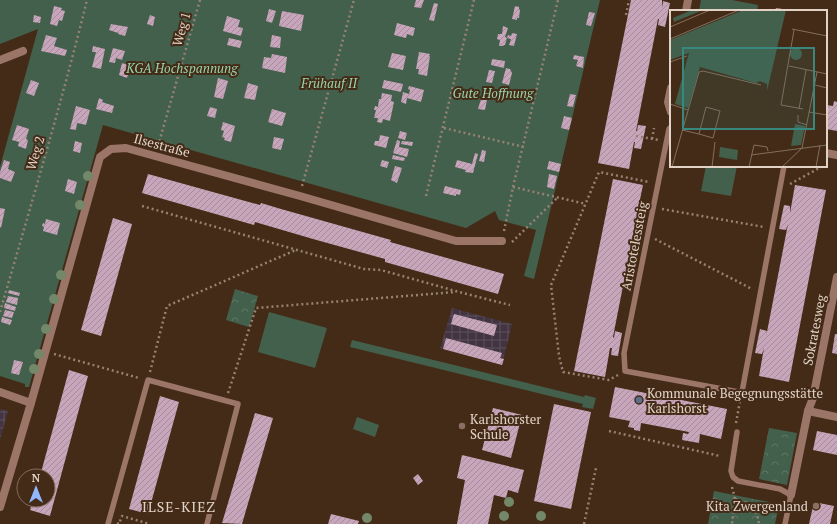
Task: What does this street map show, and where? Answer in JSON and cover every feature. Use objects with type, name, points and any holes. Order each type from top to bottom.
[{"type":"street","points":[[686,10],[688,0]]},
{"type":"street","points":[[0,60],[23,51]]},
{"type":"street","points":[[670,93],[668,102],[670,109]]},
{"type":"street","name":"Ilsestraße","points":[[0,507],[31,403],[100,157],[111,149],[126,148],[456,241],[502,241]]},
{"type":"street","points":[[827,153],[837,155]]},
{"type":"street","name":"Sokratesweg","points":[[791,495],[808,411],[813,398],[837,277]]},
{"type":"street","points":[[0,392],[31,403]]},
{"type":"street","points":[[808,411],[837,416]]},
{"type":"lane","name":"Aristotelessteig","points":[[625,371],[624,353],[670,131]]},
{"type":"lane","points":[[742,392],[784,167]]},
{"type":"lane","points":[[625,371],[766,397]]},
{"type":"lane","points":[[109,522],[148,380],[238,404],[207,524]]},
{"type":"lane","points":[[737,432],[731,471],[733,477],[738,481],[780,489],[791,495],[785,524]]},
{"type":"path","name":"Weg 2","points":[[0,312],[65,86],[88,0]]},
{"type":"path","name":"Weg 1","points":[[158,146],[200,0]]},
{"type":"path","points":[[300,196],[354,0]]},
{"type":"path","points":[[426,196],[444,128],[474,0]]},
{"type":"path","points":[[558,0],[513,188],[502,241],[513,242],[558,197]]},
{"type":"path","points":[[626,15],[629,0]]},
{"type":"path","points":[[444,128],[524,147]]},
{"type":"path","points":[[652,139],[654,128]]},
{"type":"path","points":[[636,136],[667,142]]},
{"type":"path","points":[[779,190],[821,167]]},
{"type":"path","points":[[625,371],[609,380],[563,372],[559,356],[550,285],[599,172],[658,183]]},
{"type":"path","points":[[513,188],[586,204]]},
{"type":"path","points":[[142,206],[364,269],[382,270],[510,305]]},
{"type":"path","points":[[654,208],[772,228]]},
{"type":"path","points":[[648,235],[760,293]]},
{"type":"path","points":[[45,352],[148,380],[167,306],[296,250]]},
{"type":"path","points":[[226,401],[256,308],[458,292]]},
{"type":"path","points":[[737,432],[736,424],[742,392]]},
{"type":"path","points":[[609,431],[720,456]]},
{"type":"path","points":[[584,524],[596,468]]},
{"type":"path","points":[[732,524],[735,499],[732,487],[733,477]]},
{"type":"path","points":[[735,499],[745,501],[754,508],[759,524]]},
{"type":"path","points":[[109,522],[119,524],[122,516],[150,524]]},
{"type":"shaded area","points":[[452,308],[512,324],[502,365],[440,348]]},
{"type":"shaded area","points":[[0,409],[8,411],[0,440]]},
{"type":"green space","points":[[0,0],[600,0],[534,279],[524,276],[536,230],[499,220],[495,211],[466,228],[103,125],[29,387],[25,387],[25,384],[0,376],[0,167],[38,29],[0,44]]},
{"type":"green space","points":[[701,0],[732,0],[758,5],[757,10],[699,10]]},
{"type":"green space","points":[[706,167],[737,167],[731,196],[701,191]]},
{"type":"green space","points":[[235,289],[258,296],[249,327],[226,320]]},
{"type":"green space","points":[[269,312],[327,328],[315,368],[258,352]]},
{"type":"green space","points":[[352,340],[584,397],[585,395],[596,398],[593,409],[582,407],[583,404],[350,347]]},
{"type":"green space","points":[[357,417],[379,425],[375,437],[353,429]]},
{"type":"green space","points":[[769,428],[797,433],[787,485],[759,479]]},
{"type":"green space","points":[[714,491],[779,504],[775,524],[708,524]]},
{"type":"building","points":[[416,0],[424,0],[421,8],[414,7]]},
{"type":"building","points":[[631,0],[662,0],[662,8],[663,1],[670,3],[665,27],[658,25],[658,19],[636,131],[638,125],[646,126],[641,149],[634,148],[634,142],[629,169],[598,163]]},
{"type":"building","points":[[434,3],[438,4],[434,21],[429,20]]},
{"type":"building","points":[[54,6],[62,8],[61,10],[65,11],[62,21],[59,20],[57,26],[50,24]]},
{"type":"building","points":[[515,6],[519,7],[520,10],[519,18],[517,18],[517,20],[512,19]]},
{"type":"building","points":[[776,8],[789,10],[775,10]]},
{"type":"building","points":[[269,9],[276,11],[272,23],[266,21]]},
{"type":"building","points":[[282,11],[304,15],[301,31],[279,26]]},
{"type":"building","points":[[589,12],[595,13],[591,26],[586,25]]},
{"type":"building","points":[[34,15],[41,17],[40,23],[33,22]]},
{"type":"building","points":[[150,15],[155,17],[153,26],[147,24]]},
{"type":"building","points":[[227,16],[240,20],[238,27],[243,28],[241,36],[223,31]]},
{"type":"building","points":[[397,23],[415,28],[413,36],[407,34],[406,38],[394,35]]},
{"type":"building","points":[[111,24],[128,27],[125,36],[118,34],[119,32],[109,30]]},
{"type":"building","points":[[503,26],[508,28],[505,37],[507,38],[505,45],[499,46],[500,40],[497,39],[498,34],[502,34]]},
{"type":"building","points":[[512,33],[517,34],[514,46],[509,45],[511,39],[507,38],[508,35],[511,36]]},
{"type":"building","points":[[46,35],[57,38],[54,46],[67,50],[65,56],[41,51]]},
{"type":"building","points":[[272,35],[281,37],[280,48],[270,47]]},
{"type":"building","points":[[229,38],[242,41],[240,48],[227,45]]},
{"type":"building","points":[[93,46],[105,49],[101,69],[92,67],[96,52],[92,52]]},
{"type":"building","points":[[113,48],[125,51],[122,60],[116,58],[115,63],[109,62]]},
{"type":"building","points":[[419,52],[430,54],[427,76],[418,74],[419,69],[416,69]]},
{"type":"building","points":[[392,53],[406,56],[403,70],[388,67]]},
{"type":"building","points":[[272,54],[287,57],[285,73],[262,68],[264,57],[271,58]]},
{"type":"building","points":[[574,55],[584,57],[583,68],[576,66],[578,60],[573,59]]},
{"type":"building","points":[[492,59],[505,61],[504,68],[491,65]]},
{"type":"building","points":[[122,63],[131,66],[127,78],[119,75]]},
{"type":"building","points":[[506,68],[510,69],[512,73],[509,85],[502,83]]},
{"type":"building","points":[[489,70],[495,71],[492,83],[486,82]]},
{"type":"building","points":[[218,78],[228,81],[223,99],[214,97]]},
{"type":"building","points":[[31,80],[39,83],[34,96],[26,93]]},
{"type":"building","points":[[384,80],[403,84],[401,92],[382,88]]},
{"type":"building","points":[[248,83],[258,86],[255,100],[244,98]]},
{"type":"building","points":[[409,86],[424,90],[421,102],[407,98],[406,104],[401,102],[403,92],[409,94]]},
{"type":"building","points":[[382,93],[392,95],[391,101],[394,102],[390,121],[383,119],[382,123],[377,122],[378,118],[374,118],[376,110],[374,110],[375,106],[378,107],[379,99],[381,99]]},
{"type":"building","points":[[570,94],[576,95],[573,107],[567,106]]},
{"type":"building","points":[[99,98],[103,100],[102,102],[114,106],[112,113],[96,109]]},
{"type":"building","points":[[481,99],[487,100],[485,110],[478,109]]},
{"type":"building","points":[[834,101],[837,102],[837,131],[827,129],[827,105],[833,106]]},
{"type":"building","points":[[76,106],[90,110],[86,125],[77,123],[76,130],[70,129]]},
{"type":"building","points":[[210,107],[217,109],[215,118],[207,116]]},
{"type":"building","points":[[272,109],[286,113],[282,126],[268,122]]},
{"type":"building","points":[[564,116],[572,118],[569,130],[561,128]]},
{"type":"building","points":[[223,122],[235,126],[231,142],[224,140],[225,138],[222,137],[224,131],[221,130]]},
{"type":"building","points":[[17,125],[29,129],[26,139],[28,140],[26,149],[18,146],[19,142],[12,140]]},
{"type":"building","points":[[400,131],[407,133],[405,140],[398,138]]},
{"type":"building","points":[[380,135],[389,137],[386,148],[374,145],[375,141],[379,141]]},
{"type":"building","points":[[274,137],[284,139],[281,150],[272,148]]},
{"type":"building","points":[[397,140],[400,141],[399,147],[409,149],[407,157],[393,153]]},
{"type":"building","points":[[75,141],[82,143],[80,153],[73,151]]},
{"type":"building","points":[[402,141],[413,142],[412,146],[401,144]]},
{"type":"building","points":[[482,150],[486,151],[484,162],[479,161]]},
{"type":"building","points":[[475,153],[478,154],[473,173],[465,172],[466,170],[455,167],[457,160],[472,164]]},
{"type":"building","points":[[393,155],[405,158],[404,161],[392,159]]},
{"type":"building","points":[[4,160],[10,162],[8,169],[15,172],[11,182],[0,178],[0,172]]},
{"type":"building","points":[[382,160],[389,162],[387,168],[380,166]]},
{"type":"building","points":[[549,161],[561,164],[559,172],[547,169]]},
{"type":"building","points":[[395,166],[402,168],[397,183],[391,180]]},
{"type":"building","points":[[148,174],[260,205],[261,203],[391,240],[390,242],[504,274],[498,294],[385,262],[385,259],[255,222],[254,225],[142,193]]},
{"type":"building","points":[[549,174],[557,176],[554,189],[547,187]]},
{"type":"building","points":[[68,179],[77,182],[74,194],[65,191]]},
{"type":"building","points":[[613,179],[643,185],[637,214],[640,208],[647,209],[642,233],[635,232],[635,225],[613,337],[614,338],[615,331],[622,333],[618,356],[611,355],[612,348],[610,348],[605,377],[574,371]]},
{"type":"building","points":[[795,185],[826,190],[789,382],[759,376],[764,348],[762,354],[755,353],[760,329],[767,331],[766,337],[788,224],[786,230],[779,229],[784,205],[790,206],[790,213]]},
{"type":"building","points":[[445,186],[461,190],[460,195],[456,194],[456,196],[443,193]]},
{"type":"building","points":[[0,208],[5,209],[1,228],[0,227]]},
{"type":"building","points":[[113,218],[132,224],[101,336],[81,330]]},
{"type":"building","points":[[46,219],[60,223],[57,235],[43,231],[44,227],[42,226],[43,223],[45,224]]},
{"type":"building","points":[[9,290],[20,293],[19,296],[8,293]]},
{"type":"building","points":[[8,296],[18,298],[17,305],[6,302]]},
{"type":"building","points":[[5,303],[16,307],[15,311],[4,308]]},
{"type":"building","points":[[5,310],[14,312],[12,318],[3,316]]},
{"type":"building","points":[[454,314],[497,325],[494,336],[451,324]]},
{"type":"building","points":[[2,317],[12,320],[10,325],[1,322]]},
{"type":"building","points":[[835,334],[837,334],[837,354],[832,353]]},
{"type":"building","points":[[446,338],[502,353],[500,358],[504,359],[502,365],[443,349]]},
{"type":"building","points":[[14,360],[23,362],[19,375],[11,373]]},
{"type":"building","points":[[69,370],[88,376],[56,494],[56,468],[42,468]]},
{"type":"building","points":[[615,387],[727,409],[721,439],[700,434],[699,443],[682,440],[683,433],[688,434],[689,432],[641,423],[640,431],[634,430],[634,428],[628,427],[630,421],[609,417]]},
{"type":"building","points":[[160,396],[179,402],[148,514],[129,509]]},
{"type":"building","points":[[554,404],[591,412],[571,509],[534,501]]},
{"type":"building","points":[[493,408],[522,415],[511,458],[482,450]]},
{"type":"building","points":[[255,413],[273,418],[242,524],[222,523]]},
{"type":"building","points":[[817,431],[837,435],[837,455],[813,450]]},
{"type":"building","points":[[462,455],[524,470],[518,493],[508,490],[506,498],[494,495],[488,524],[457,524],[465,480],[457,478]]},
{"type":"building","points":[[418,474],[423,481],[418,485],[413,478]]},
{"type":"building","points":[[814,502],[834,506],[830,524],[809,524]]},
{"type":"building","points":[[31,508],[52,508],[50,516],[30,510]]},
{"type":"building","points":[[331,514],[359,521],[358,524],[328,524]]},
{"type":"place","name":"Kommunale Begegnungsstätte Karlshorst","points":[[639,400]]},
{"type":"place","name":"Karlshorster Schule","points":[[462,426]]},
{"type":"place","name":"Kita Zwergenland","points":[[816,506]]},
{"type":"district","name":"ILSE-KIEZ","points":[[179,507]]},
{"type":"park label","name":"KGA Hochspannung","points":[[182,68]]},
{"type":"park label","name":"Frühauf II","points":[[329,83]]},
{"type":"park label","name":"Gute Hoffnung","points":[[493,93]]}]
